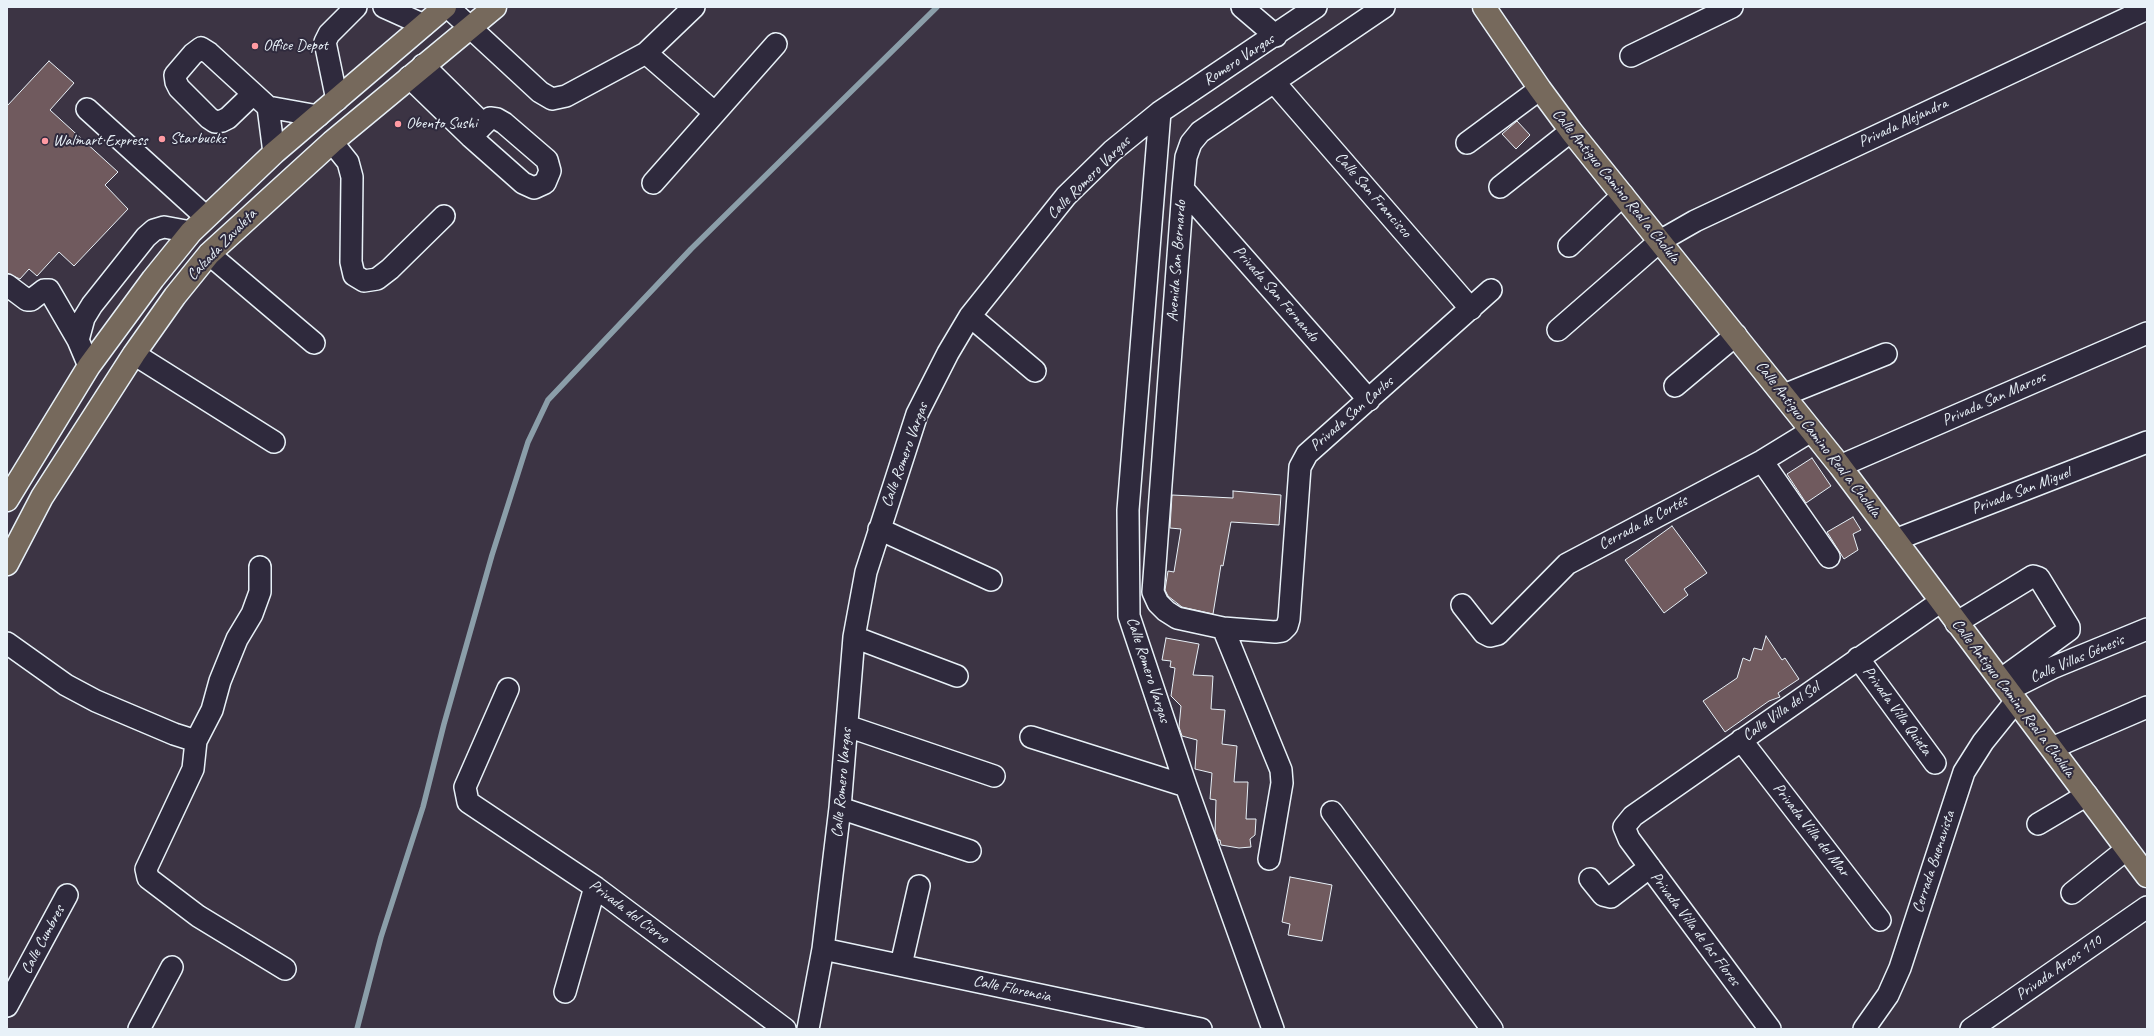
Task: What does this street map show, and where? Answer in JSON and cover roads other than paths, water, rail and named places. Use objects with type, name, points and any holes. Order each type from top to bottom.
[{"type":"main road","name":"Calzada Zavaleta","points":[[8,495],[90,366],[153,279],[199,225],[274,153],[445,7]]},
{"type":"main road","name":"Calzada Zavaleta","points":[[7,564],[42,497],[134,354],[175,296],[209,254],[332,142],[495,7]]},
{"type":"main road","name":"Calle Antiguo Camino Real a Cholula","points":[[1484,7],[1540,90],[1571,131],[1840,466],[1940,602],[2052,748],[2147,876]]},
{"type":"street","points":[[337,100],[325,42],[328,34],[356,7]]},
{"type":"street","points":[[384,7],[424,25]]},
{"type":"street","points":[[448,7],[540,92],[552,99],[566,96],[646,53],[694,7]]},
{"type":"street","points":[[1242,7],[1276,36]]},
{"type":"street","name":"Romero Vargas","points":[[1160,112],[1276,36],[1316,7]]},
{"type":"street","name":"Avenida San Bernardo","points":[[1223,628],[1177,618],[1166,612],[1158,603],[1153,592],[1186,157],[1191,143],[1200,132],[1384,7]]},
{"type":"street","points":[[1631,56],[1732,7]]},
{"type":"street","name":"Privada Alejandra","points":[[1558,330],[1660,241],[1695,221],[2147,9]]},
{"type":"street","points":[[653,184],[776,44]]},
{"type":"street","points":[[646,53],[716,113]]},
{"type":"street","points":[[416,71],[477,130]]},
{"type":"street","name":"Calle San Francisco","points":[[1274,82],[1471,309]]},
{"type":"street","points":[[1467,143],[1540,90]]},
{"type":"street","points":[[253,94],[268,108],[318,116]]},
{"type":"street","points":[[268,108],[274,153]]},
{"type":"street","points":[[87,109],[199,225]]},
{"type":"street","name":"Calle Romero Vargas","points":[[808,1029],[823,949],[840,808],[854,637],[866,572],[917,414],[948,353],[970,316],[1066,196],[1112,150],[1160,112]]},
{"type":"street","name":"Calle Romero Vargas","points":[[1160,112],[1128,510],[1128,606],[1133,629],[1186,786],[1273,1029]]},
{"type":"street","points":[[1500,187],[1571,131]]},
{"type":"street","points":[[332,142],[348,162],[352,177],[351,262],[354,275],[364,281],[377,279],[390,269],[444,216]]},
{"type":"street","name":"Privada San Fernando","points":[[1183,189],[1369,400]]},
{"type":"street","points":[[1569,246],[1623,195]]},
{"type":"street","points":[[78,340],[84,318],[92,305],[146,237],[154,230],[164,227],[199,225]]},
{"type":"street","points":[[209,254],[314,343]]},
{"type":"street","points":[[7,285],[26,300],[31,300],[44,290],[49,290],[78,340],[90,366]]},
{"type":"street","name":"Privada San Carlos","points":[[1223,628],[1275,632],[1282,631],[1287,626],[1289,619],[1300,467],[1307,454],[1492,290]]},
{"type":"street","points":[[970,316],[1035,371]]},
{"type":"street","name":"Privada San Marcos","points":[[1840,466],[2147,332]]},
{"type":"street","points":[[1675,386],[1736,335]]},
{"type":"street","points":[[134,354],[274,442]]},
{"type":"street","points":[[1784,395],[1886,354]]},
{"type":"street","name":"Cerrada de Cortés","points":[[1462,605],[1484,633],[1490,636],[1498,634],[1567,564],[1762,461],[1812,431]]},
{"type":"street","name":"Privada San Miguel","points":[[1895,540],[2147,442]]},
{"type":"street","points":[[1762,461],[1829,557]]},
{"type":"street","points":[[879,529],[991,580]]},
{"type":"street","points":[[260,567],[260,592],[252,614],[237,639],[220,681],[212,710],[196,741],[193,769],[146,869],[148,878],[198,916],[285,969]]},
{"type":"street","points":[[1956,623],[2033,576],[2039,578],[2069,627],[2069,630],[2008,690]]},
{"type":"street","name":"Calle Villa del Sol","points":[[1624,827],[1633,816],[1940,602]]},
{"type":"street","points":[[1223,628],[1281,770],[1282,783],[1269,859]]},
{"type":"street","name":"Calle Villas Génesis","points":[[2008,690],[2052,668],[2147,629]]},
{"type":"street","points":[[854,637],[957,676]]},
{"type":"street","points":[[7,643],[66,685],[96,701],[174,734],[196,741]]},
{"type":"street","name":"Privada Villa Quieta","points":[[1858,658],[1935,763]]},
{"type":"street","name":"Privada del Ciervo","points":[[508,689],[465,787],[468,802],[595,887],[785,1029]]},
{"type":"street","name":"Cerrada Buenavista","points":[[1864,1029],[1888,995],[1900,968],[1964,772],[1983,742],[2008,690]]},
{"type":"street","points":[[2052,748],[2147,707]]},
{"type":"street","points":[[847,726],[994,776]]},
{"type":"street","points":[[1031,737],[1186,786]]},
{"type":"street","name":"Privada Villa del Mar","points":[[1741,740],[1880,920]]},
{"type":"street","points":[[2038,824],[2087,795]]},
{"type":"street","points":[[840,808],[970,851]]},
{"type":"street","points":[[1332,812],[1492,1029]]},
{"type":"street","name":"Privada Villa de las Flores","points":[[1624,827],[1628,839],[1770,1029]]},
{"type":"street","points":[[2072,893],[2128,849]]},
{"type":"street","points":[[1590,878],[1603,895],[1611,897],[1650,867]]},
{"type":"street","points":[[901,965],[919,886]]},
{"type":"street","points":[[565,992],[595,887]]},
{"type":"street","name":"Calle Cumbres","points":[[7,1006],[67,895]]},
{"type":"street","name":"Privada Arcos 110","points":[[1971,1029],[2147,906]]},
{"type":"street","name":"Calle Florencia","points":[[823,949],[1201,1029]]},
{"type":"street","points":[[139,1029],[172,967]]},
{"type":"waterway","points":[[357,1029],[381,937],[423,807],[444,724],[492,555],[528,442],[548,400],[691,249],[937,7]]},
{"type":"place","name":"Office Depot","points":[[255,46]]},
{"type":"place","name":"Obento Sushi","points":[[398,124]]},
{"type":"place","name":"Starbucks","points":[[162,139]]},
{"type":"place","name":"Walmart Express","points":[[45,141]]}]
